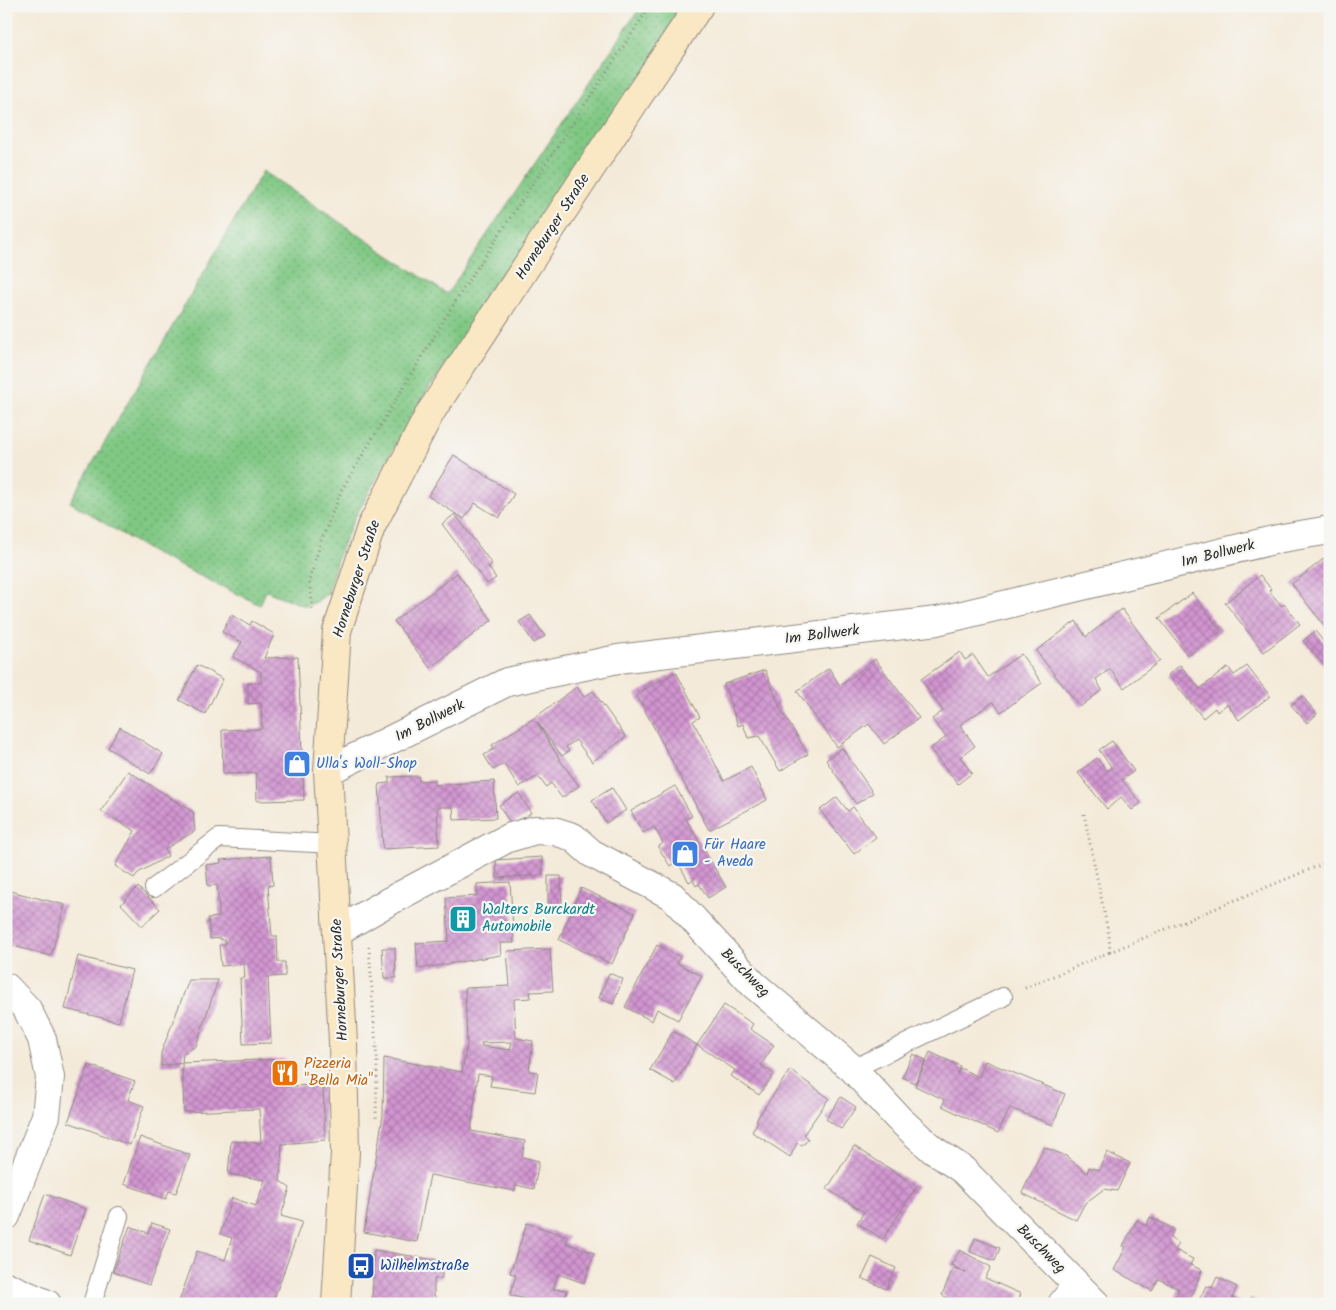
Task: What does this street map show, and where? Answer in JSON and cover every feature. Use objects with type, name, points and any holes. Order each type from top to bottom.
[{"type":"street","name":"Horneburger Straße","points":[[336,1304],[345,1152],[343,1042],[328,771],[337,631],[371,527],[430,413],[699,6]]},
{"type":"street","name":"Im Bollwerk","points":[[328,771],[507,682],[618,660],[937,621],[1282,538],[1330,530]]},
{"type":"street","name":"Buschweg","points":[[338,930],[508,838],[535,830],[554,831],[573,836],[591,853],[672,896],[754,984],[853,1069],[898,1118],[932,1148],[963,1170],[1069,1295],[1096,1304]]},
{"type":"street","points":[[6,987],[27,1010],[42,1039],[50,1077],[46,1116],[6,1216]]},
{"type":"street","points":[[6,1286],[48,1304]]},
{"type":"lane","points":[[154,888],[219,838],[333,844]]},
{"type":"lane","points":[[853,1069],[1003,997]]},
{"type":"lane","points":[[92,1304],[119,1216]]},
{"type":"path","points":[[314,618],[308,582],[321,540],[342,489],[458,297],[650,6]]},
{"type":"path","points":[[1084,814],[1109,936],[1110,952]]},
{"type":"path","points":[[1003,997],[1330,861]]},
{"type":"path","points":[[367,914],[377,1062],[376,1120]]},
{"type":"green space","points":[[641,6],[698,6],[421,400],[354,519],[338,556],[328,593],[316,602],[305,606],[266,591],[260,605],[153,553],[70,502],[263,171],[447,294]]},
{"type":"building","points":[[454,455],[514,494],[499,518],[475,503],[464,519],[428,496]]},
{"type":"building","points":[[455,514],[492,564],[488,567],[496,578],[487,584],[442,524]]},
{"type":"building","points":[[1327,556],[1330,559],[1330,633],[1292,584]]},
{"type":"building","points":[[457,573],[492,620],[430,668],[394,621]]},
{"type":"building","points":[[1260,575],[1271,589],[1269,591],[1282,606],[1284,604],[1300,624],[1264,652],[1225,603]]},
{"type":"building","points":[[1192,593],[1221,631],[1188,656],[1159,618]]},
{"type":"building","points":[[1122,609],[1160,661],[1124,688],[1110,669],[1096,679],[1102,690],[1080,707],[1036,651],[1076,621],[1086,637]]},
{"type":"building","points":[[231,615],[250,625],[252,621],[274,634],[264,658],[298,657],[304,800],[257,801],[256,773],[223,774],[222,730],[262,729],[261,703],[248,704],[248,683],[261,683],[261,672],[233,657],[242,642],[222,632]]},
{"type":"building","points":[[530,615],[545,636],[534,643],[519,622]]},
{"type":"building","points":[[1315,631],[1330,649],[1330,664],[1326,667],[1303,641]]},
{"type":"building","points":[[960,652],[965,660],[973,655],[988,677],[1021,654],[1042,683],[1001,712],[993,702],[960,725],[975,746],[960,757],[972,773],[958,784],[930,749],[946,737],[932,719],[943,711],[921,679]]},
{"type":"building","points":[[875,659],[919,718],[884,744],[869,724],[837,747],[797,691],[829,668],[840,686]]},
{"type":"building","points":[[197,665],[223,679],[205,714],[179,700]]},
{"type":"building","points":[[1180,665],[1200,689],[1228,667],[1234,675],[1247,666],[1270,696],[1239,720],[1227,704],[1217,712],[1215,708],[1203,718],[1168,675]]},
{"type":"building","points":[[765,670],[781,710],[808,754],[780,771],[759,736],[748,738],[743,724],[738,726],[724,684]]},
{"type":"building","points":[[676,672],[700,717],[693,721],[724,781],[751,767],[767,800],[709,830],[636,694]]},
{"type":"building","points":[[577,687],[584,697],[593,691],[626,737],[592,762],[576,740],[566,747],[569,751],[562,756],[537,722],[560,760],[579,786],[562,798],[551,783],[546,787],[538,776],[519,787],[504,764],[493,770],[484,755],[494,749],[492,745]]},
{"type":"building","points":[[1302,696],[1317,714],[1307,723],[1291,705]]},
{"type":"building","points":[[120,727],[163,754],[150,774],[108,748]]},
{"type":"building","points":[[1112,741],[1134,771],[1122,780],[1141,803],[1132,810],[1121,797],[1107,809],[1078,773],[1097,758],[1107,771],[1112,768],[1099,750]]},
{"type":"building","points":[[842,748],[873,793],[856,804],[826,760]]},
{"type":"building","points":[[128,771],[193,812],[195,831],[165,849],[168,856],[138,873],[134,878],[115,866],[135,831],[101,811]]},
{"type":"building","points":[[418,776],[419,781],[435,780],[435,785],[494,781],[496,818],[454,820],[453,807],[437,807],[439,846],[383,849],[379,784],[389,783],[389,777]]},
{"type":"building","points":[[675,786],[692,816],[686,819],[726,887],[708,898],[699,884],[696,886],[693,880],[689,882],[677,861],[670,866],[658,847],[663,843],[654,827],[643,833],[631,811]]},
{"type":"building","points":[[612,788],[626,810],[606,823],[592,800]]},
{"type":"building","points":[[519,793],[531,813],[511,825],[499,805]]},
{"type":"building","points":[[837,797],[848,811],[853,807],[876,837],[854,854],[820,810]]},
{"type":"building","points":[[271,856],[273,885],[268,886],[272,936],[277,936],[278,962],[285,962],[285,976],[268,977],[271,1043],[243,1044],[240,978],[245,978],[244,964],[221,966],[219,945],[225,945],[225,940],[220,938],[210,939],[208,918],[219,917],[219,912],[217,885],[208,886],[206,865],[221,863],[220,860]]},
{"type":"building","points":[[542,857],[543,875],[497,878],[496,860]]},
{"type":"building","points":[[548,876],[561,876],[562,907],[548,907]]},
{"type":"building","name":"Walters Burckardt Automobile","points":[[510,882],[514,943],[500,943],[501,955],[418,969],[416,943],[449,941],[446,898],[477,896],[477,884]]},
{"type":"building","points":[[138,887],[160,909],[142,926],[121,904]]},
{"type":"building","points":[[581,888],[635,913],[612,964],[559,940]]},
{"type":"building","points":[[6,890],[65,905],[51,956],[6,944]]},
{"type":"building","points":[[657,945],[680,957],[677,963],[702,976],[678,1020],[657,1009],[652,1021],[625,1007]]},
{"type":"building","points":[[382,948],[395,948],[396,978],[384,978]]},
{"type":"building","points":[[550,949],[553,991],[530,992],[531,998],[514,999],[516,1038],[533,1041],[529,1071],[538,1072],[535,1092],[490,1086],[492,1076],[478,1074],[471,1131],[525,1141],[522,1157],[539,1161],[534,1189],[516,1185],[515,1191],[430,1175],[417,1242],[364,1232],[383,1115],[384,1058],[462,1072],[467,1044],[465,988],[510,986],[507,951]],"holes":[[[512,1042],[510,1050],[482,1046],[481,1043]]]},
{"type":"building","points":[[78,956],[132,970],[119,1022],[65,1009]]},
{"type":"building","points":[[609,973],[623,979],[613,1004],[599,998]]},
{"type":"building","points":[[189,980],[218,980],[196,1046],[183,1053],[182,1063],[161,1066],[161,1053]]},
{"type":"building","points":[[724,1005],[753,1024],[750,1029],[774,1045],[761,1065],[774,1074],[759,1095],[731,1076],[735,1070],[697,1045]]},
{"type":"building","points":[[673,1031],[697,1045],[675,1084],[650,1070]]},
{"type":"building","points":[[930,1052],[960,1066],[957,1074],[960,1068],[979,1077],[985,1061],[1065,1094],[1053,1125],[1010,1108],[998,1133],[942,1106],[945,1100],[915,1086]]},
{"type":"building","points":[[913,1054],[926,1060],[915,1083],[902,1077]]},
{"type":"building","points":[[286,1059],[288,1086],[323,1085],[325,1140],[282,1144],[280,1181],[290,1188],[281,1216],[302,1222],[272,1304],[178,1304],[197,1251],[225,1260],[232,1238],[220,1234],[232,1198],[256,1206],[265,1180],[228,1174],[231,1141],[261,1143],[259,1109],[184,1112],[182,1063]]},
{"type":"building","points":[[89,1065],[135,1081],[128,1100],[144,1106],[130,1145],[68,1122]]},
{"type":"building","points":[[790,1070],[829,1098],[804,1134],[808,1139],[801,1145],[797,1143],[790,1157],[752,1132],[758,1121],[756,1120]]},
{"type":"building","points":[[841,1097],[856,1107],[841,1129],[826,1119]]},
{"type":"building","points":[[140,1137],[190,1155],[176,1193],[169,1191],[166,1199],[124,1184]]},
{"type":"building","points":[[854,1146],[917,1186],[883,1239],[857,1223],[864,1212],[827,1189]]},
{"type":"building","points":[[1044,1147],[1066,1156],[1087,1173],[1089,1167],[1099,1170],[1107,1152],[1130,1163],[1117,1191],[1104,1189],[1085,1203],[1076,1220],[1022,1193]]},
{"type":"building","points":[[45,1194],[86,1209],[70,1255],[29,1240]]},
{"type":"building","points":[[1150,1217],[1174,1229],[1170,1238],[1179,1244],[1175,1250],[1193,1259],[1190,1265],[1202,1270],[1188,1304],[1173,1304],[1179,1289],[1159,1279],[1152,1291],[1114,1270],[1126,1247],[1123,1246],[1137,1220],[1146,1226]]},
{"type":"building","points":[[152,1223],[170,1229],[149,1285],[113,1272],[130,1226],[148,1233]]},
{"type":"building","points":[[527,1223],[568,1237],[566,1243],[594,1253],[584,1283],[558,1274],[553,1289],[567,1290],[564,1304],[543,1304],[510,1295],[516,1275],[510,1273]]},
{"type":"building","points":[[975,1238],[1000,1248],[995,1261],[970,1252]]},
{"type":"building","points":[[374,1250],[442,1261],[442,1278],[434,1279],[434,1295],[441,1304],[372,1304]]},
{"type":"building","points":[[960,1250],[991,1267],[985,1278],[1021,1294],[1016,1304],[944,1304],[944,1301],[953,1301],[942,1295],[953,1268],[966,1273],[951,1265]]},
{"type":"building","points":[[872,1257],[896,1268],[886,1289],[862,1278]]},
{"type":"building","points":[[1217,1277],[1237,1287],[1232,1298],[1245,1304],[1197,1304],[1206,1286],[1212,1288]]},
{"type":"building","points":[[1251,1298],[1263,1304],[1248,1304]]},
{"type":"place","name":"Ulla's Woll-Shop","points":[[297,764]]},
{"type":"place","name":"Für Haare - Aveda","points":[[685,854]]},
{"type":"place","name":"Walters Burckardt Automobile","points":[[463,919]]},
{"type":"place","name":"Pizzeria \"Bella Mia\"","points":[[285,1073]]},
{"type":"place","name":"Wilhelmstraße","points":[[361,1266]]}]
